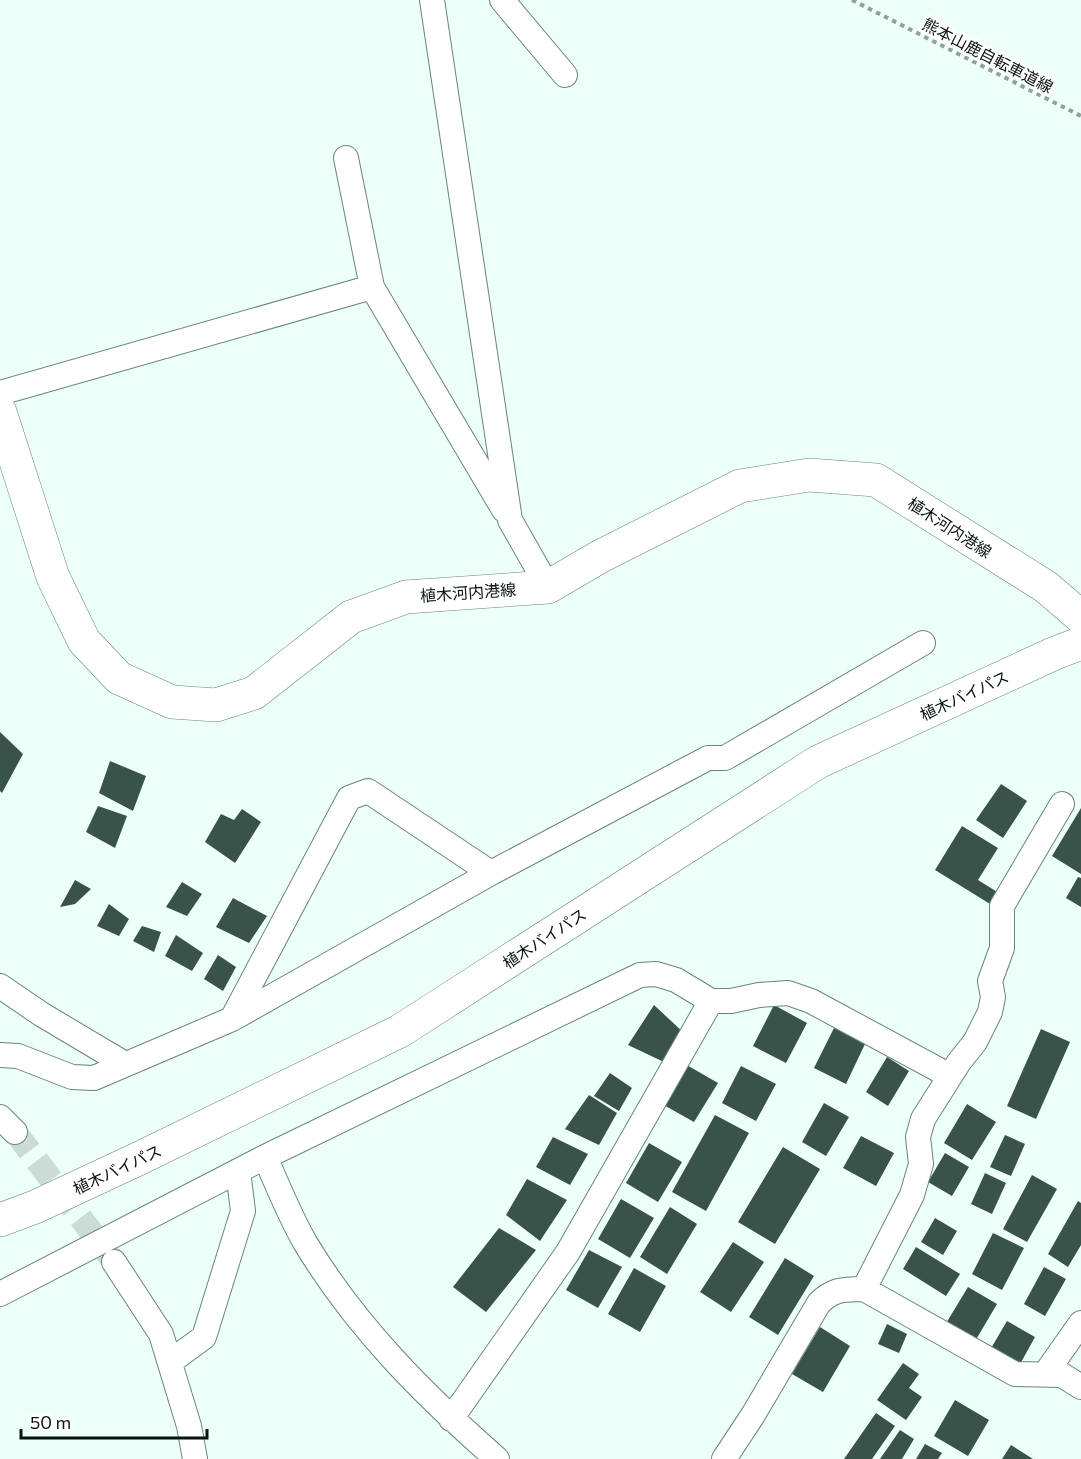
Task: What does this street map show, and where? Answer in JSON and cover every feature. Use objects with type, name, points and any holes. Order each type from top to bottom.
[{"type":"main road","name":"植木河内港線","points":[[0,412],[53,577],[84,641],[119,678],[172,702],[216,705],[254,693],[351,617],[406,597],[548,587],[601,556],[740,486],[809,475],[876,480],[1046,587],[1081,617]]},
{"type":"main road","name":"植木バイパス","points":[[0,1220],[35,1207],[140,1158],[400,1031],[818,762],[1067,648]]},
{"type":"street","points":[[432,0],[510,520]]},
{"type":"street","points":[[502,0],[565,75]]},
{"type":"street","points":[[346,158],[372,287],[548,587]]},
{"type":"street","points":[[0,393],[372,287]]},
{"type":"street","points":[[0,1055],[18,1056],[72,1077],[94,1078],[232,1019],[491,873],[708,758],[725,758],[923,644]]},
{"type":"street","points":[[232,1019],[349,798],[368,791],[491,873]]},
{"type":"street","points":[[864,1289],[912,1195],[921,1164],[918,1137],[923,1119],[975,1042],[990,1012],[993,996],[990,981],[1002,948],[1002,906],[1062,804]]},
{"type":"street","points":[[0,1294],[265,1157],[640,975],[656,974],[676,980],[711,1001],[731,1001],[759,995],[788,993],[839,1015],[950,1076]]},
{"type":"street","points":[[0,986],[40,1014],[125,1064]]},
{"type":"street","points":[[451,1419],[568,1252],[711,1001]]},
{"type":"street","points":[[265,1157],[305,1243],[362,1324],[392,1359],[451,1419],[497,1459]]},
{"type":"street","points":[[170,1362],[204,1337],[243,1211],[238,1171]]},
{"type":"street","points":[[114,1262],[160,1334],[189,1426],[195,1459]]},
{"type":"street","points":[[724,1459],[753,1415],[819,1303],[827,1294],[836,1290],[864,1289],[1015,1374],[1062,1375],[1081,1387]]},
{"type":"street","points":[[1045,1374],[1081,1323]]},
{"type":"path","name":"熊本山鹿自転車道線","points":[[852,0],[1081,116]]},
{"type":"building","points":[[0,732],[23,754],[2,793],[0,791]]},
{"type":"building","points":[[110,761],[146,776],[133,811],[99,793]]},
{"type":"building","points":[[1001,784],[1027,801],[1003,838],[976,820]]},
{"type":"building","points":[[98,806],[127,816],[115,848],[86,832]]},
{"type":"building","points":[[1081,808],[1081,874],[1052,856]]},
{"type":"building","points":[[242,809],[261,822],[235,863],[205,842],[221,814],[234,820]]},
{"type":"building","points":[[962,826],[998,848],[978,880],[1002,895],[995,907],[935,870]]},
{"type":"building","points":[[1078,877],[1081,878],[1081,907],[1066,898]]},
{"type":"building","points":[[75,880],[91,889],[75,904],[60,907]]},
{"type":"building","points":[[182,882],[202,894],[187,916],[166,907]]},
{"type":"building","points":[[233,898],[267,916],[249,943],[216,927]]},
{"type":"building","points":[[109,904],[129,919],[119,936],[97,926]]},
{"type":"building","points":[[142,926],[161,932],[154,952],[133,941]]},
{"type":"building","points":[[176,935],[203,953],[192,971],[165,956]]},
{"type":"building","points":[[218,955],[236,967],[223,991],[204,979]]},
{"type":"building","points":[[654,1005],[684,1033],[666,1063],[628,1045]]},
{"type":"building","points":[[774,1005],[807,1023],[786,1063],[753,1046]]},
{"type":"building","points":[[834,1028],[865,1044],[846,1084],[814,1068]]},
{"type":"building","points":[[1041,1029],[1070,1042],[1036,1119],[1007,1106]]},
{"type":"building","points":[[887,1057],[909,1071],[888,1106],[866,1092]]},
{"type":"building","points":[[685,1064],[718,1083],[694,1122],[662,1104]]},
{"type":"building","points":[[741,1066],[776,1084],[756,1121],[722,1103]]},
{"type":"building","points":[[610,1073],[632,1088],[619,1111],[594,1096]]},
{"type":"building","points":[[589,1095],[617,1113],[599,1145],[565,1129]]},
{"type":"building","points":[[824,1103],[849,1117],[826,1156],[802,1142]]},
{"type":"building","points":[[967,1104],[996,1122],[972,1160],[944,1143]]},
{"type":"building","points":[[715,1115],[749,1133],[706,1211],[672,1192]]},
{"type":"building","points":[[1005,1135],[1025,1144],[1011,1176],[990,1167]]},
{"type":"building","points":[[861,1136],[894,1153],[876,1186],[843,1168]]},
{"type":"building","points":[[553,1137],[588,1154],[570,1185],[536,1167]]},
{"type":"building","points":[[649,1143],[682,1162],[658,1202],[626,1183]]},
{"type":"building","points":[[783,1147],[820,1169],[775,1244],[738,1222]]},
{"type":"building","points":[[945,1153],[969,1167],[952,1196],[928,1182]]},
{"type":"building","points":[[985,1173],[1006,1183],[992,1214],[971,1204]]},
{"type":"building","points":[[1032,1175],[1057,1189],[1027,1242],[1003,1229]]},
{"type":"building","points":[[527,1179],[567,1200],[540,1241],[506,1215]]},
{"type":"building","points":[[621,1199],[654,1218],[630,1258],[598,1239]]},
{"type":"building","points":[[1078,1201],[1081,1203],[1081,1245],[1068,1267],[1048,1254]]},
{"type":"building","points":[[670,1207],[697,1224],[667,1274],[640,1257]]},
{"type":"building","points":[[935,1218],[957,1231],[943,1255],[921,1242]]},
{"type":"building","points":[[499,1228],[536,1250],[486,1312],[453,1287]]},
{"type":"building","points":[[993,1233],[1024,1248],[1002,1290],[972,1274]]},
{"type":"building","points":[[733,1242],[764,1262],[731,1312],[700,1292]]},
{"type":"building","points":[[916,1247],[960,1274],[946,1296],[903,1269]]},
{"type":"building","points":[[589,1250],[622,1267],[598,1308],[566,1290]]},
{"type":"building","points":[[785,1258],[814,1276],[778,1335],[749,1317]]},
{"type":"building","points":[[1044,1267],[1066,1279],[1045,1316],[1024,1304]]},
{"type":"building","points":[[634,1268],[666,1286],[640,1332],[608,1314]]},
{"type":"building","points":[[968,1287],[997,1304],[974,1343],[945,1325]]},
{"type":"building","points":[[1007,1321],[1035,1337],[1019,1366],[990,1350]]},
{"type":"building","points":[[887,1324],[907,1334],[899,1353],[878,1344]]},
{"type":"building","points":[[820,1327],[850,1346],[823,1392],[792,1374]]},
{"type":"building","points":[[903,1363],[919,1374],[909,1388],[922,1397],[906,1420],[877,1400]]},
{"type":"building","points":[[955,1400],[989,1420],[968,1456],[934,1436]]},
{"type":"building","points":[[876,1413],[895,1426],[872,1459],[844,1459]]},
{"type":"building","points":[[900,1430],[914,1439],[902,1459],[880,1459]]},
{"type":"building","points":[[925,1444],[942,1453],[938,1459],[916,1459]]},
{"type":"building","points":[[1011,1445],[1033,1459],[1002,1459]]},
{"type":"tunnel","points":[[15,1132],[112,1259]]}]
